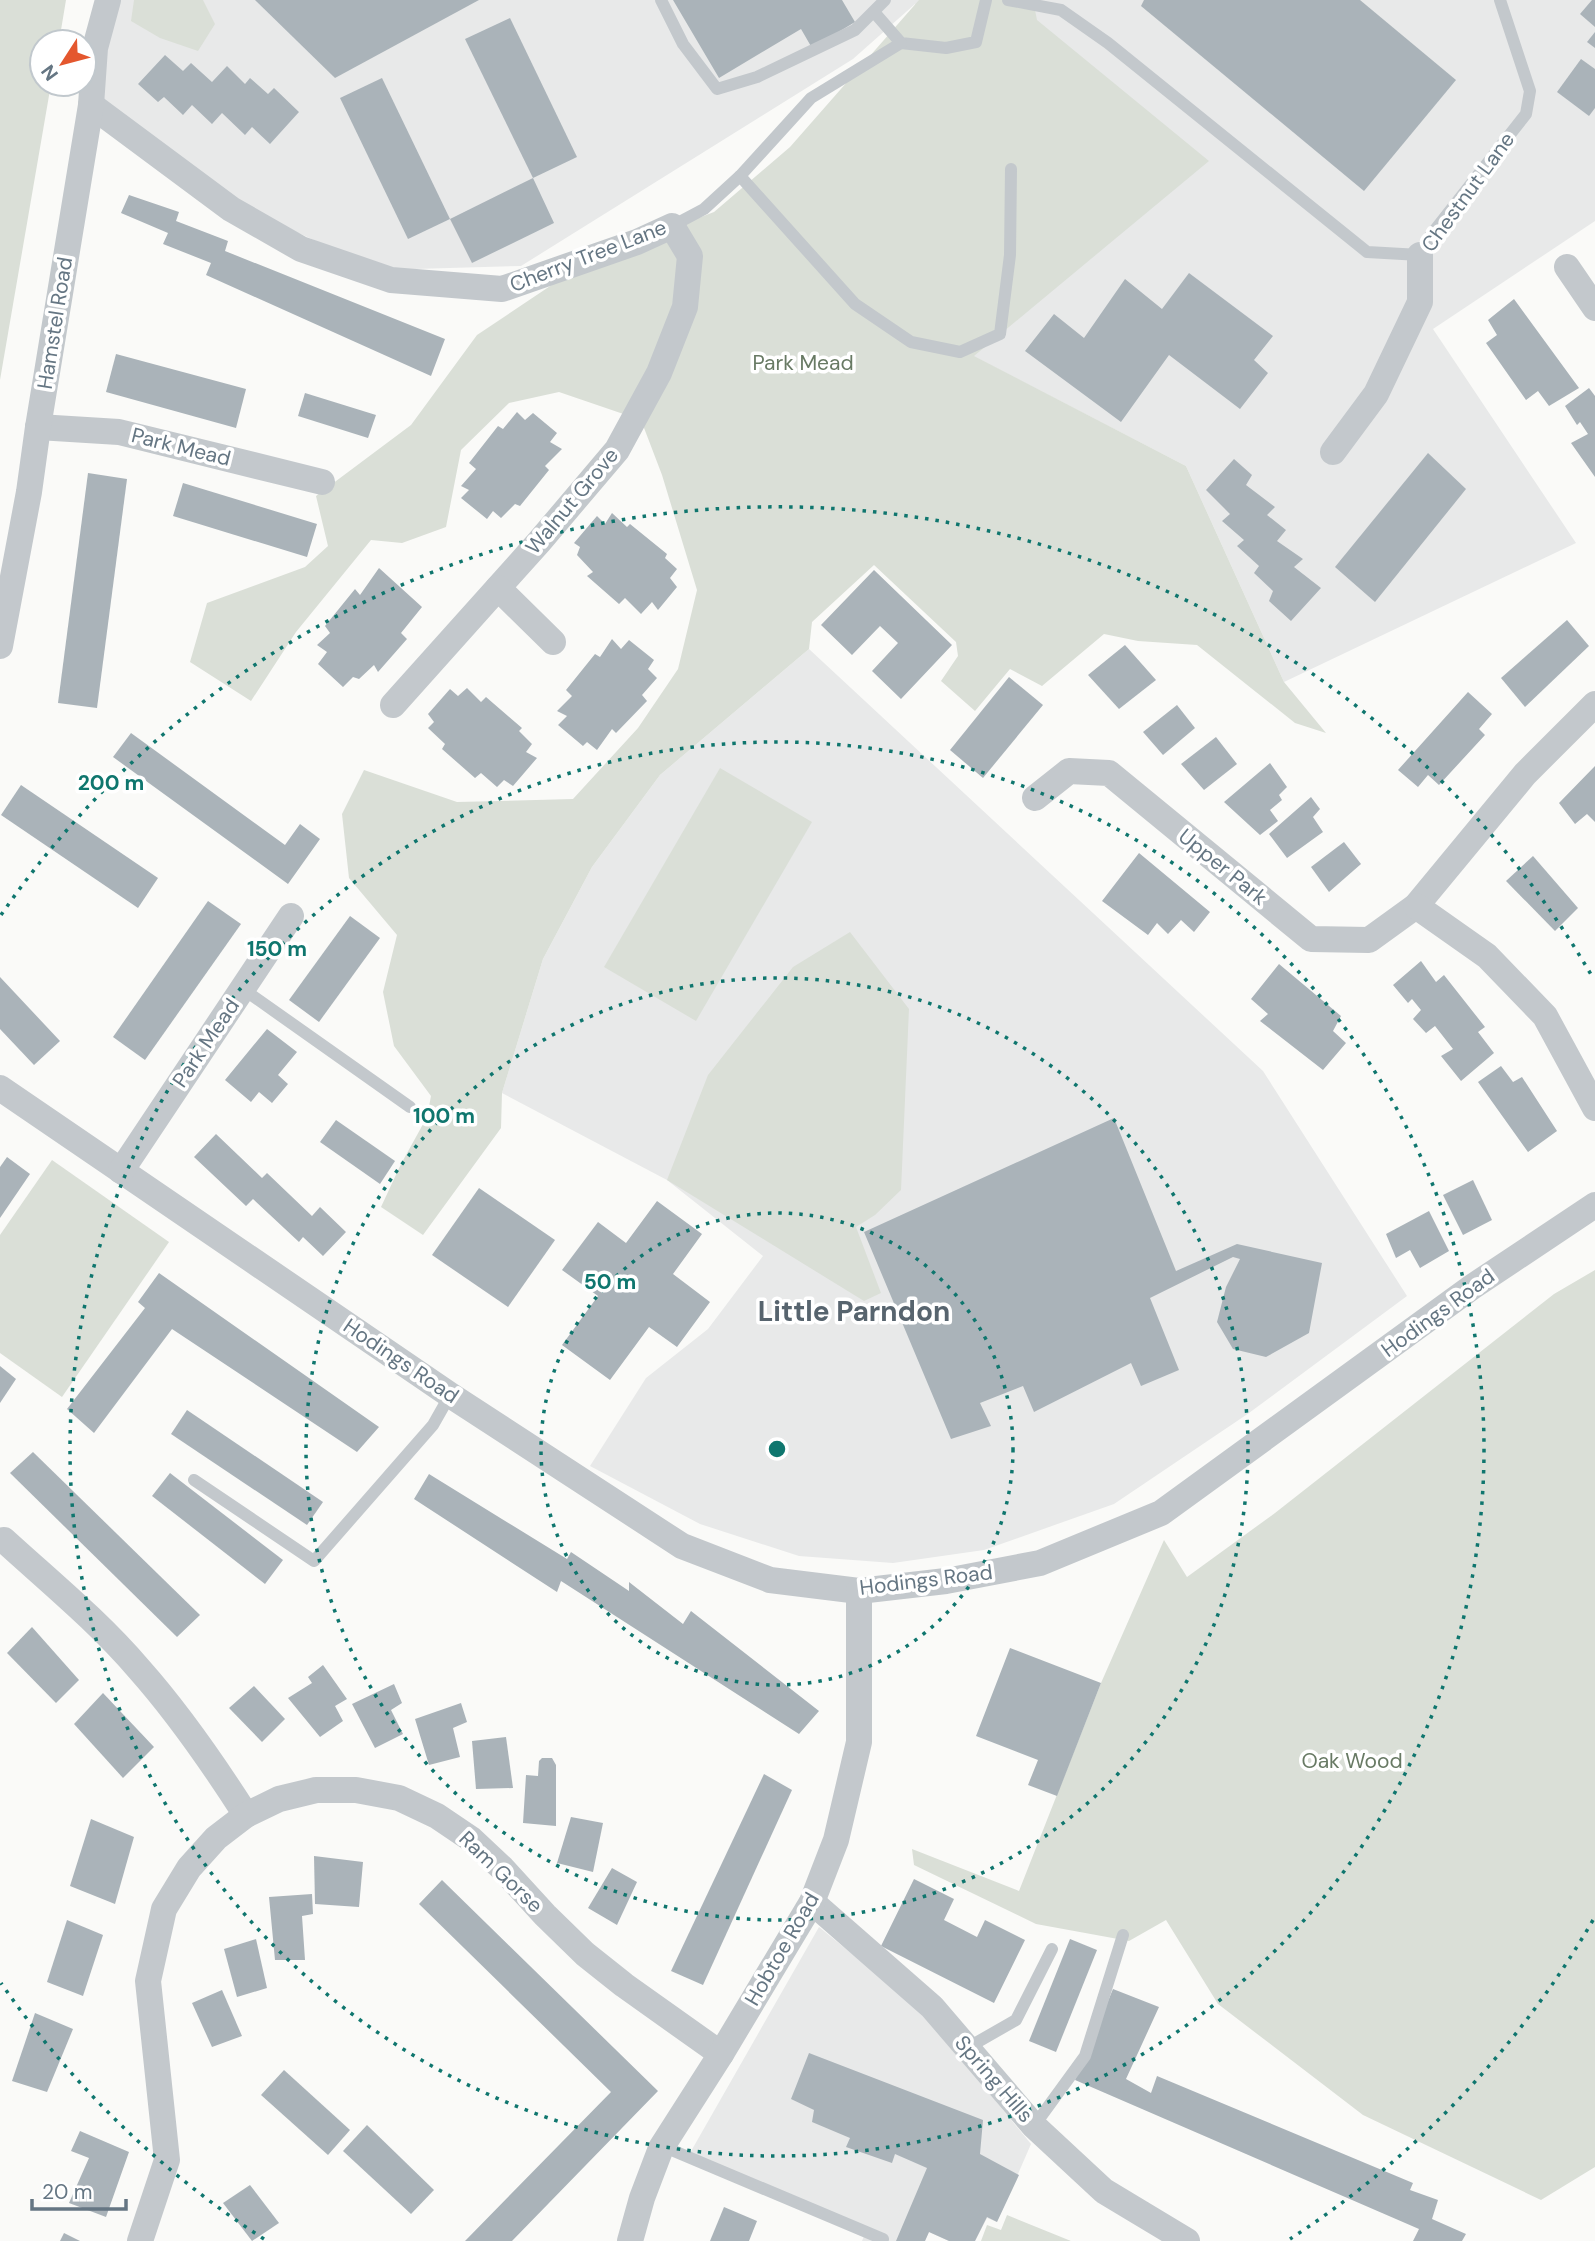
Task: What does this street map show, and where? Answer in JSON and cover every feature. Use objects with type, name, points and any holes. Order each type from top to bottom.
[{"type":"street","name":"Hamstel Road","points":[[0,646],[29,492],[91,106],[95,48],[108,0]]},
{"type":"street","name":"Cherry Tree Lane","points":[[91,106],[231,209],[301,249],[391,281],[502,289],[637,242],[672,226]]},
{"type":"street","name":"Walnut Grove","points":[[393,705],[617,450],[659,373],[685,307],[690,256],[672,226]]},
{"type":"street","name":"Chestnut Lane","points":[[1333,452],[1376,394],[1420,302],[1420,255]]},
{"type":"street","points":[[1567,267],[1595,307]]},
{"type":"street","name":"Park Mead","points":[[38,428],[118,432],[322,482]]},
{"type":"street","points":[[498,588],[553,642]]},
{"type":"street","name":"Upper Park","points":[[1035,798],[1069,771],[1109,773],[1311,939],[1369,940],[1416,906],[1525,774],[1595,705]]},
{"type":"street","points":[[1416,906],[1487,956],[1545,1016],[1595,1108]]},
{"type":"street","name":"Park Mead","points":[[121,1171],[291,916]]},
{"type":"street","name":"Hodings Road","points":[[0,1088],[450,1395],[682,1546],[770,1580],[859,1591],[946,1581],[1040,1563],[1161,1513],[1472,1287],[1595,1205]]},
{"type":"street","points":[[4,1540],[98,1626],[139,1668],[214,1766],[246,1815]]},
{"type":"street","name":"Hobtoe Road","points":[[629,2241],[662,2146],[812,1902],[836,1840],[859,1742],[859,1591]]},
{"type":"street","name":"Ram Gorse","points":[[140,2241],[167,2160],[148,1981],[164,1909],[189,1868],[216,1838],[246,1815],[279,1799],[316,1790],[356,1790],[399,1798],[437,1816],[471,1839],[585,1954],[721,2054]]},
{"type":"street","name":"Spring Hills","points":[[812,1902],[932,2007],[1034,2126],[1104,2191],[1187,2241]]},
{"type":"lane","points":[[661,0],[683,44],[717,89],[757,77],[855,30],[886,0]]},
{"type":"lane","points":[[874,12],[901,43],[946,48],[976,42],[986,0]]},
{"type":"lane","points":[[1008,0],[1061,10],[1108,43],[1367,252],[1420,255]]},
{"type":"lane","name":"Chestnut Lane","points":[[1420,255],[1431,235],[1526,114],[1530,91],[1500,0]]},
{"type":"lane","name":"Cherry Tree Lane","points":[[672,226],[704,209],[740,176],[811,99],[901,43]]},
{"type":"lane","points":[[740,176],[855,304],[911,342],[960,352],[1000,334],[1010,255],[1011,169]]},
{"type":"lane","points":[[243,989],[410,1107]]},
{"type":"lane","points":[[194,1479],[314,1561],[433,1425],[450,1395]]},
{"type":"lane","points":[[1034,2126],[1085,2056],[1123,1935]]},
{"type":"lane","points":[[967,2048],[1016,2020],[1052,1948]]},
{"type":"lane","points":[[662,2146],[883,2241]]},
{"type":"shaded area","points":[[111,0],[1595,0],[1595,221],[1433,329],[1576,543],[1284,682],[1186,466],[973,356],[915,4],[853,59],[521,266],[380,270],[239,206],[100,110]]},
{"type":"shaded area","points":[[809,649],[1263,1071],[1407,1296],[1249,1413],[1114,1504],[984,1550],[893,1563],[799,1556],[700,1524],[590,1466],[646,1378],[708,1329],[763,1256],[667,1180],[502,1093],[543,959],[592,867],[660,775]]},
{"type":"shaded area","points":[[819,1927],[921,2010],[1031,2144],[997,2222],[987,2218],[975,2241],[949,2241],[929,2232],[925,2241],[862,2241],[865,2234],[690,2153]]},
{"type":"green space","points":[[0,0],[66,0],[61,28],[28,28],[28,98],[49,98],[0,380]]},
{"type":"green space","points":[[134,0],[203,0],[215,24],[198,51],[160,38],[131,21]]},
{"type":"green space","name":"Park Mead","points":[[919,0],[1033,0],[1037,20],[1209,161],[974,356],[1186,466],[1284,682],[1326,733],[1295,723],[1197,645],[1138,641],[1104,634],[1042,686],[1010,669],[975,711],[941,681],[958,656],[956,642],[874,565],[812,622],[809,649],[660,775],[592,867],[543,959],[502,1093],[501,1128],[423,1235],[381,1207],[427,1117],[431,1096],[394,1046],[383,992],[397,935],[349,878],[342,814],[364,770],[457,802],[573,799],[638,728],[678,669],[697,590],[662,475],[641,420],[559,392],[509,403],[461,450],[446,527],[402,543],[371,540],[296,632],[251,701],[190,662],[207,603],[305,567],[328,546],[316,496],[411,425],[477,335],[589,260],[714,212],[790,147]]},
{"type":"green space","points":[[720,768],[812,822],[696,1021],[604,967]]},
{"type":"green space","points":[[850,932],[909,1009],[901,1190],[875,1215],[856,1227],[881,1293],[864,1301],[667,1180],[708,1075],[793,967]]},
{"type":"green space","points":[[52,1160],[169,1242],[62,1397],[0,1353],[0,1235]]},
{"type":"green space","name":"Oak Wood","points":[[1595,1270],[1595,2167],[1541,2200],[1363,2115],[1218,2004],[1166,1920],[1129,1941],[1036,1924],[914,1865],[912,1849],[1019,1891],[1101,1683],[1164,1540],[1187,1577],[1275,1513],[1554,1294]]},
{"type":"green space","points":[[1007,2215],[1071,2241],[981,2241],[987,2225],[1001,2230]]},
{"type":"building","points":[[255,0],[479,0],[335,78]]},
{"type":"building","points":[[673,0],[842,0],[855,22],[812,48],[801,29],[719,78]]},
{"type":"building","points":[[1144,0],[1360,0],[1456,80],[1364,191],[1141,6]]},
{"type":"building","points":[[1595,0],[1595,27],[1580,14]]},
{"type":"building","points":[[510,18],[577,157],[533,178],[465,39]]},
{"type":"building","points":[[1595,32],[1595,48],[1587,42]]},
{"type":"building","points":[[165,55],[183,71],[191,63],[212,82],[227,66],[245,84],[250,78],[268,94],[274,88],[299,112],[270,144],[252,127],[245,135],[222,113],[212,124],[192,105],[183,115],[164,97],[158,102],[138,84]]},
{"type":"building","points":[[1581,59],[1595,69],[1595,108],[1589,116],[1557,92]]},
{"type":"building","points":[[382,78],[450,219],[408,239],[340,98]]},
{"type":"building","points":[[533,178],[554,223],[472,263],[450,219]]},
{"type":"building","points":[[129,195],[179,212],[176,221],[228,241],[225,251],[445,339],[431,376],[206,275],[211,263],[163,244],[168,233],[121,213]]},
{"type":"building","points":[[1189,273],[1273,336],[1254,360],[1268,373],[1240,409],[1169,355],[1121,422],[1025,351],[1054,314],[1084,338],[1125,279],[1162,309]]},
{"type":"building","points":[[1514,299],[1579,388],[1549,406],[1538,391],[1526,400],[1486,343],[1497,335],[1488,320]]},
{"type":"building","points":[[116,354],[246,389],[236,428],[106,392]]},
{"type":"building","points":[[1589,388],[1595,396],[1595,477],[1571,443],[1588,434],[1580,422],[1577,425],[1565,406]]},
{"type":"building","points":[[305,393],[376,415],[368,438],[298,416]]},
{"type":"building","points":[[517,412],[525,420],[533,413],[557,433],[550,442],[562,449],[545,466],[549,470],[520,506],[515,504],[501,518],[493,511],[487,519],[461,498],[469,490],[461,486],[476,469],[469,463],[498,426],[503,429]]},
{"type":"building","points":[[1428,453],[1466,489],[1375,602],[1335,567]]},
{"type":"building","points":[[1234,459],[1252,475],[1246,485],[1275,507],[1267,515],[1286,530],[1277,541],[1303,559],[1294,567],[1321,588],[1291,621],[1269,601],[1273,591],[1254,573],[1259,566],[1237,546],[1244,540],[1222,521],[1230,514],[1206,490]]},
{"type":"building","points":[[88,473],[127,479],[97,708],[58,703]]},
{"type":"building","points":[[183,483],[317,524],[307,557],[173,516]]},
{"type":"building","points":[[612,513],[627,527],[630,524],[667,554],[665,558],[677,569],[670,578],[677,587],[658,610],[652,602],[641,614],[625,598],[619,604],[587,576],[593,572],[577,555],[580,547],[574,543],[597,516],[605,524]]},
{"type":"building","points":[[379,568],[422,607],[401,633],[407,639],[378,672],[374,665],[359,679],[353,677],[343,687],[318,664],[327,652],[317,645],[330,633],[325,626],[355,589],[360,595]]},
{"type":"building","points":[[874,570],[952,645],[901,699],[872,671],[898,643],[880,626],[852,655],[821,625]]},
{"type":"building","points":[[1567,620],[1589,646],[1525,707],[1501,678]]},
{"type":"building","points":[[612,639],[621,649],[629,640],[654,660],[648,669],[657,678],[642,695],[647,701],[616,733],[612,729],[597,750],[587,742],[583,746],[558,725],[567,716],[557,711],[572,696],[566,690],[595,654],[600,657]]},
{"type":"building","points":[[1125,645],[1156,680],[1119,709],[1088,675]]},
{"type":"building","points":[[1009,677],[1043,705],[983,778],[950,750]]},
{"type":"building","points":[[467,688],[481,702],[486,697],[522,728],[519,731],[532,744],[526,752],[537,758],[513,786],[504,780],[497,787],[481,773],[475,778],[442,749],[445,744],[428,728],[434,722],[428,714],[450,689],[458,696]]},
{"type":"building","points":[[1468,692],[1492,714],[1479,729],[1485,735],[1439,785],[1428,775],[1418,787],[1398,770]]},
{"type":"building","points":[[1177,705],[1195,728],[1163,755],[1143,732]]},
{"type":"building","points":[[131,733],[285,845],[300,824],[320,839],[288,884],[113,757]]},
{"type":"building","points":[[1216,737],[1237,764],[1204,790],[1181,764]]},
{"type":"building","points":[[1270,763],[1287,787],[1279,795],[1282,800],[1270,810],[1278,821],[1260,835],[1224,802]]},
{"type":"building","points":[[1595,766],[1595,822],[1587,814],[1575,824],[1559,803]]},
{"type":"building","points":[[21,785],[158,878],[138,908],[1,815]]},
{"type":"building","points":[[1311,797],[1320,809],[1313,817],[1323,832],[1287,858],[1269,834]]},
{"type":"building","points":[[1344,842],[1361,864],[1329,892],[1311,867]]},
{"type":"building","points":[[1139,853],[1210,912],[1194,932],[1181,920],[1168,934],[1157,923],[1148,935],[1102,901]]},
{"type":"building","points":[[1533,856],[1578,908],[1555,931],[1506,881]]},
{"type":"building","points":[[208,901],[241,924],[145,1060],[113,1037]]},
{"type":"building","points":[[350,916],[380,938],[319,1022],[289,1000]]},
{"type":"building","points":[[1421,961],[1436,982],[1444,975],[1485,1027],[1478,1032],[1494,1053],[1461,1081],[1441,1056],[1453,1049],[1435,1026],[1426,1033],[1413,1019],[1421,1010],[1412,999],[1408,1003],[1393,985]]},
{"type":"building","points":[[1279,964],[1341,1016],[1333,1031],[1346,1043],[1323,1070],[1260,1021],[1268,1014],[1251,999]]},
{"type":"building","points":[[0,977],[60,1041],[34,1065],[0,1029]]},
{"type":"building","points":[[267,1029],[297,1052],[278,1075],[288,1084],[272,1103],[259,1092],[251,1102],[225,1080]]},
{"type":"building","points":[[1501,1066],[1513,1082],[1522,1077],[1557,1131],[1528,1152],[1478,1082]]},
{"type":"building","points":[[1114,1118],[1176,1271],[1237,1244],[1322,1263],[1309,1333],[1266,1357],[1233,1349],[1217,1322],[1226,1287],[1240,1259],[1233,1257],[1150,1298],[1179,1370],[1141,1386],[1131,1363],[1034,1412],[1023,1386],[980,1403],[991,1426],[951,1439],[864,1232]]},
{"type":"building","points":[[336,1120],[395,1161],[380,1184],[320,1142]]},
{"type":"building","points":[[216,1134],[262,1178],[267,1173],[312,1216],[320,1207],[346,1232],[323,1256],[303,1237],[299,1242],[253,1199],[246,1206],[194,1157]]},
{"type":"building","points":[[7,1157],[30,1174],[0,1218],[0,1167]]},
{"type":"building","points":[[1473,1180],[1492,1220],[1463,1235],[1443,1195]]},
{"type":"building","points":[[479,1188],[555,1240],[508,1307],[432,1255]]},
{"type":"building","points":[[657,1201],[702,1234],[673,1274],[710,1302],[677,1347],[649,1327],[610,1380],[562,1345],[598,1296],[562,1270],[598,1222],[626,1243]]},
{"type":"building","points":[[1429,1211],[1449,1251],[1420,1268],[1410,1250],[1396,1258],[1386,1234]]},
{"type":"building","points":[[159,1273],[379,1427],[357,1452],[172,1329],[94,1433],[67,1409],[145,1308],[138,1302]]},
{"type":"building","points":[[0,1366],[16,1379],[0,1403]]},
{"type":"building","points":[[187,1410],[323,1502],[307,1525],[171,1434]]},
{"type":"building","points":[[33,1452],[200,1615],[177,1637],[10,1473]]},
{"type":"building","points":[[170,1473],[283,1560],[265,1584],[152,1496]]},
{"type":"building","points":[[429,1474],[567,1559],[571,1552],[629,1591],[629,1582],[683,1624],[691,1611],[819,1711],[799,1734],[561,1581],[557,1592],[414,1499]]},
{"type":"building","points":[[32,1627],[79,1680],[56,1703],[7,1653]]},
{"type":"building","points":[[1010,1648],[1101,1683],[1057,1796],[1028,1785],[1038,1760],[976,1736]]},
{"type":"building","points":[[323,1665],[347,1699],[335,1706],[343,1721],[320,1737],[288,1698],[312,1683],[308,1677]]},
{"type":"building","points":[[394,1684],[402,1703],[391,1710],[403,1734],[375,1748],[352,1704]]},
{"type":"building","points":[[254,1686],[285,1719],[262,1742],[229,1708]]},
{"type":"building","points":[[103,1693],[154,1747],[123,1778],[74,1724]]},
{"type":"building","points":[[461,1703],[467,1722],[453,1728],[460,1757],[429,1765],[415,1719]]},
{"type":"building","points":[[506,1737],[513,1788],[476,1789],[472,1741]]},
{"type":"building","points":[[542,1758],[552,1758],[556,1765],[556,1826],[523,1823],[526,1775],[538,1776],[539,1761]]},
{"type":"building","points":[[764,1774],[792,1790],[703,1985],[671,1971]]},
{"type":"building","points":[[571,1817],[603,1823],[593,1872],[557,1863]]},
{"type":"building","points":[[91,1819],[134,1837],[115,1904],[70,1886]]},
{"type":"building","points":[[314,1856],[363,1862],[359,1907],[315,1904]]},
{"type":"building","points":[[612,1868],[637,1882],[617,1925],[588,1908]]},
{"type":"building","points":[[914,1879],[954,1899],[944,1920],[977,1937],[985,1920],[1025,1940],[994,2003],[881,1946]]},
{"type":"building","points":[[442,1880],[658,2091],[512,2241],[465,2241],[611,2092],[419,1904]]},
{"type":"building","points":[[312,1894],[313,1914],[302,1916],[305,1960],[275,1960],[269,1897]]},
{"type":"building","points":[[67,1920],[103,1935],[83,1996],[47,1982]]},
{"type":"building","points":[[256,1939],[267,1988],[237,1997],[224,1949]]},
{"type":"building","points":[[1070,1939],[1097,1950],[1056,2052],[1029,2041]]},
{"type":"building","points":[[1113,1989],[1159,2007],[1126,2079],[1151,2093],[1157,2076],[1413,2183],[1410,2190],[1438,2200],[1432,2219],[1466,2234],[1462,2241],[1413,2241],[1419,2229],[1075,2080]]},
{"type":"building","points":[[222,1990],[242,2036],[212,2047],[192,2003]]},
{"type":"building","points":[[35,2013],[73,2029],[47,2092],[12,2081]]},
{"type":"building","points":[[809,2053],[983,2120],[980,2154],[1019,2175],[997,2222],[987,2217],[975,2241],[949,2241],[929,2232],[925,2241],[896,2241],[927,2168],[895,2154],[892,2163],[846,2147],[850,2138],[812,2122],[814,2110],[791,2099]]},
{"type":"building","points":[[284,2070],[350,2130],[328,2155],[261,2095]]},
{"type":"building","points":[[367,2125],[434,2190],[411,2214],[343,2151]]},
{"type":"building","points":[[80,2131],[129,2152],[106,2217],[69,2203],[89,2158],[71,2151]]},
{"type":"building","points":[[250,2185],[279,2223],[252,2241],[223,2203]]},
{"type":"building","points":[[724,2207],[757,2221],[749,2241],[710,2241]]},
{"type":"building","points":[[64,2233],[80,2241],[60,2241]]},
{"type":"district","name":"Little Parndon","points":[[854,1311]]}]
